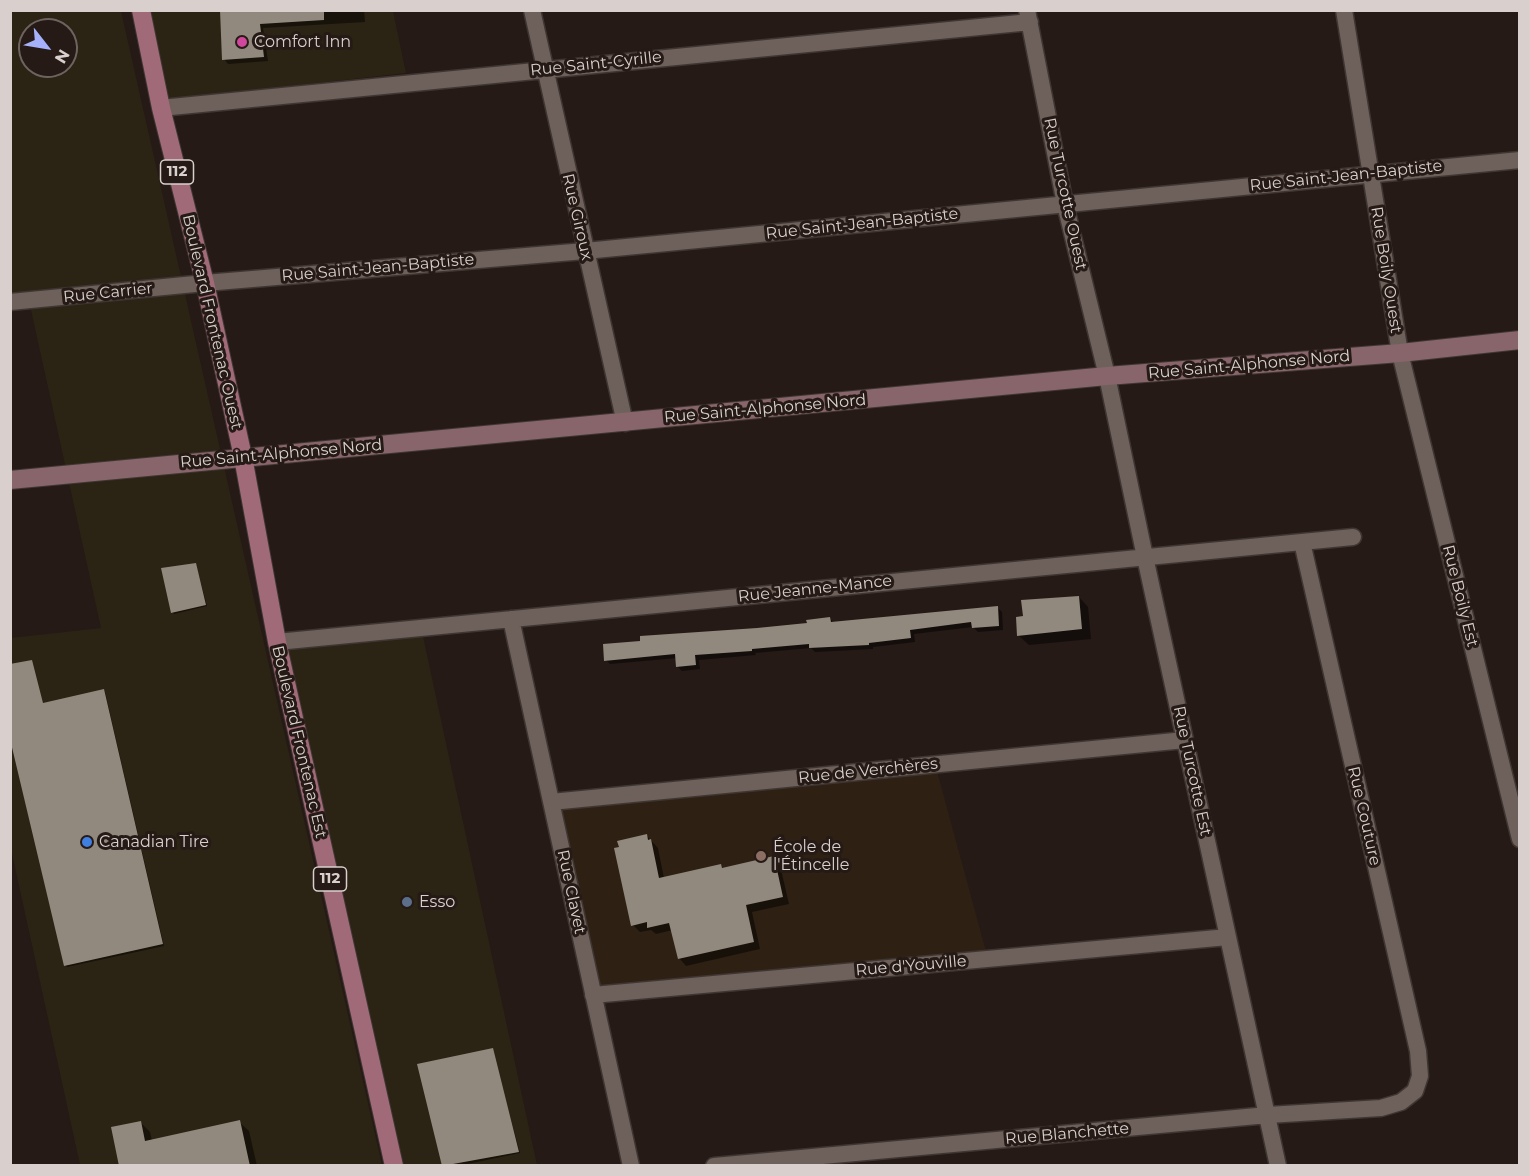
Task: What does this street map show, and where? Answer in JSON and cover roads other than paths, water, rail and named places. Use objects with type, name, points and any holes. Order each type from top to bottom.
[{"type":"main road","name":"Boulevard Frontenac Ouest","points":[[141,10],[161,108],[205,283],[243,458]]},
{"type":"main road","name":"Rue Saint-Alphonse Nord","points":[[10,480],[1107,376],[1400,353],[1520,340]]},
{"type":"main road","name":"Boulevard Frontenac Est","points":[[243,458],[277,642],[394,1166]]},
{"type":"street","name":"Rue Giroux","points":[[532,10],[625,423]]},
{"type":"street","name":"Rue Boily Ouest","points":[[1344,10],[1400,353]]},
{"type":"street","name":"Rue Saint-Cyrille","points":[[161,108],[1029,16]]},
{"type":"street","name":"Rue Turcotte Ouest","points":[[1029,16],[1065,204],[1107,376]]},
{"type":"street","name":"Rue Saint-Jean-Baptiste","points":[[205,283],[585,251],[1520,160]]},
{"type":"street","name":"Rue Carrier","points":[[10,302],[205,283]]},
{"type":"street","name":"Rue Boily Est","points":[[1400,353],[1520,839]]},
{"type":"street","name":"Rue Turcotte Est","points":[[1107,376],[1278,1166]]},
{"type":"street","name":"Rue Jeanne-Mance","points":[[277,642],[1353,537]]},
{"type":"street","name":"Rue Couture","points":[[1302,542],[1418,1051],[1420,1076],[1415,1091]]},
{"type":"street","name":"Rue Clavet","points":[[511,619],[631,1166]]},
{"type":"street","name":"Rue de Verchères","points":[[551,802],[1185,740]]},
{"type":"street","name":"Rue d'Youville","points":[[593,995],[1228,937]]},
{"type":"street","name":"Rue Blanchette","points":[[714,1166],[1268,1116],[1381,1108],[1401,1102],[1415,1091]]},
{"type":"place","name":"Comfort Inn","points":[[242,42]]},
{"type":"place","name":"Canadian Tire","points":[[87,842]]},
{"type":"place","name":"École de l'Étincelle","points":[[761,856]]},
{"type":"place","name":"Esso","points":[[407,902]]}]
